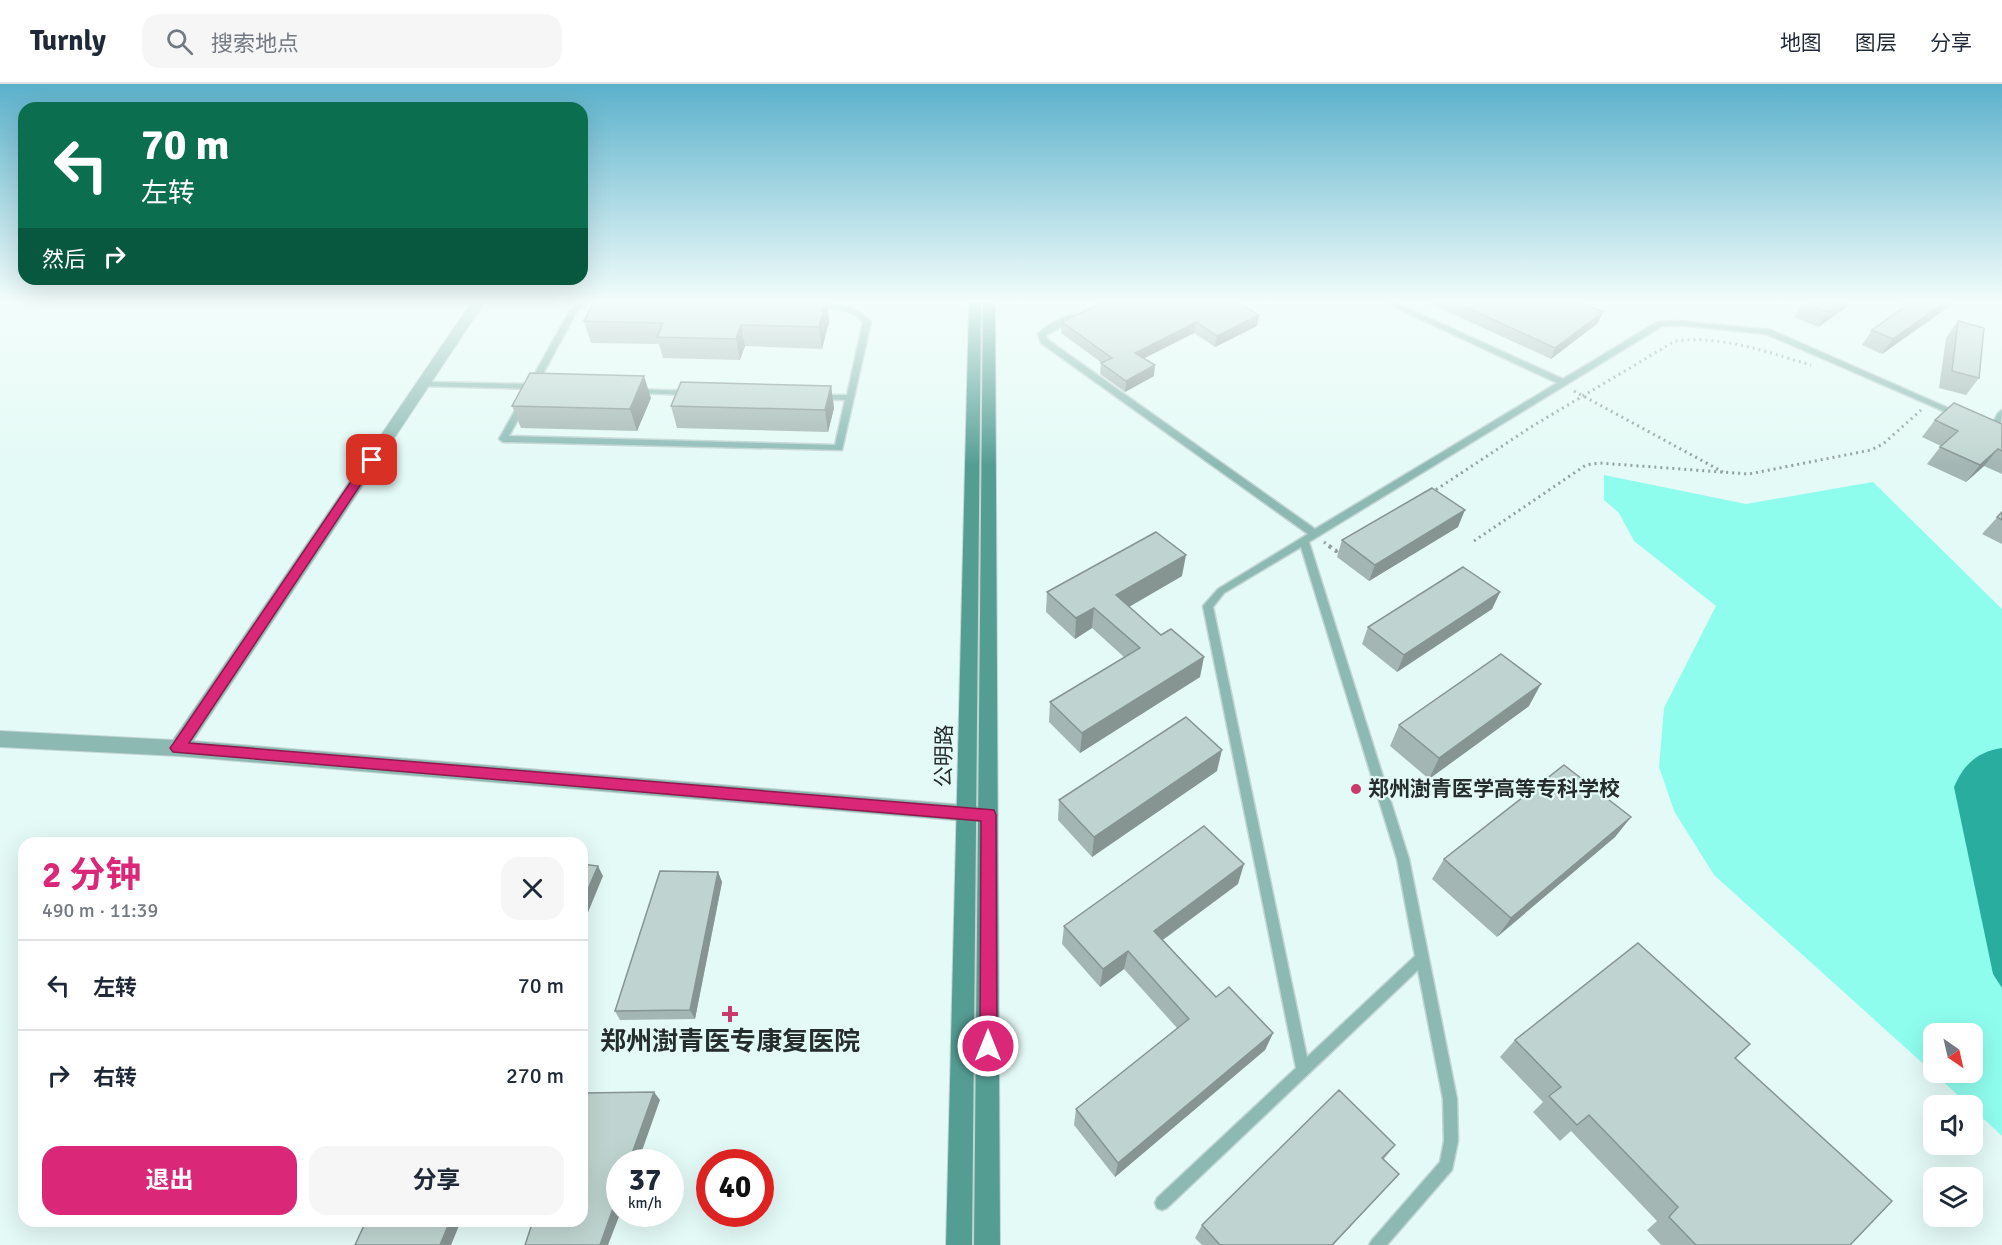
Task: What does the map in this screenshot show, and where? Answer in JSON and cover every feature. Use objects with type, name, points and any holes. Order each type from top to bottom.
[{"type":"street","points":[[178,748],[441,357]]},
{"type":"street","name":"公明路","points":[[959,1245],[974,357]]},
{"type":"street","name":"公明路","points":[[987,1245],[989,357]]},
{"type":"street","points":[[0,739],[178,748],[988,815]]},
{"type":"lane","points":[[548,357],[503,439],[839,448],[859,357]]},
{"type":"lane","points":[[1066,357],[1309,538],[1403,859],[1449,1099],[1451,1141],[1447,1165],[1377,1245]]},
{"type":"lane","points":[[1507,357],[1563,383]]},
{"type":"lane","points":[[1303,1070],[1208,606],[1221,591],[1605,357]]},
{"type":"lane","points":[[1829,357],[1972,421]]},
{"type":"lane","points":[[423,384],[548,388]]},
{"type":"lane","points":[[627,391],[697,393]]},
{"type":"lane","points":[[803,396],[850,398]]},
{"type":"lane","points":[[1982,425],[1998,432],[2002,413]]},
{"type":"lane","points":[[1162,1203],[1422,958]]},
{"type":"path","points":[[1426,496],[1531,427],[1648,357]]},
{"type":"path","points":[[1781,357],[1820,368]]},
{"type":"path","points":[[1563,383],[1726,474]]},
{"type":"path","points":[[1474,542],[1586,465],[1749,474],[1871,450],[1883,444],[1921,410],[1911,406]]},
{"type":"path","points":[[1309,538],[1336,551],[1346,544]]},
{"type":"shaded area","points":[[1604,475],[1746,504],[1873,482],[2002,609],[2002,1136],[1983,1118],[1983,1095],[1958,1095],[1945,1083],[1983,1083],[1983,1023],[1923,1023],[1923,1064],[1714,875],[1674,811],[1659,767],[1664,708],[1716,606],[1634,541],[1619,513],[1604,500]]},
{"type":"shaded area","points":[[2002,748],[2002,988],[1993,974],[1954,787],[1972,760]]},
{"type":"building","points":[[1142,357],[1155,365],[1126,381],[1101,363],[1112,358]]},
{"type":"building","points":[[1954,357],[1981,357],[1979,378],[1952,371]]},
{"type":"building","points":[[530,373],[644,376],[630,409],[512,406]]},
{"type":"building","points":[[681,382],[831,386],[825,410],[671,406]]},
{"type":"building","points":[[1954,403],[2002,424],[2002,451],[1998,449],[1980,465],[1940,447],[1958,431],[1935,420]]},
{"type":"building","points":[[1432,488],[1465,510],[1375,565],[1342,540]]},
{"type":"building","points":[[1156,532],[1186,555],[1116,595],[1161,635],[1171,629],[1204,657],[1082,733],[1050,702],[1140,648],[1094,608],[1076,618],[1047,592]]},
{"type":"building","points":[[1463,567],[1500,592],[1404,655],[1368,627]]},
{"type":"building","points":[[1501,654],[1541,684],[1439,758],[1399,725]]},
{"type":"building","points":[[1186,717],[1222,750],[1094,837],[1059,800]]},
{"type":"building","points":[[1564,765],[1631,817],[1511,918],[1444,859]]},
{"type":"building","points":[[1204,826],[1244,864],[1154,931],[1216,997],[1229,987],[1273,1033],[1118,1163],[1076,1109],[1189,1019],[1128,951],[1103,969],[1064,926]]},
{"type":"building","points":[[588,865],[598,866],[588,889]]},
{"type":"building","points":[[660,871],[718,872],[690,1010],[615,1011]]},
{"type":"building","points":[[1638,943],[1750,1044],[1735,1058],[1892,1201],[1850,1245],[1696,1245],[1669,1217],[1678,1207],[1589,1115],[1577,1125],[1549,1096],[1561,1087],[1515,1040]]},
{"type":"building","points":[[1339,1090],[1395,1145],[1382,1158],[1399,1174],[1332,1245],[1220,1245],[1202,1225]]},
{"type":"building","points":[[654,1092],[634,1149],[606,1149],[606,1227],[600,1245],[525,1245],[531,1227],[588,1227],[588,1093]]},
{"type":"building","points":[[363,1227],[448,1227],[440,1245],[355,1245]]},
{"type":"place","name":"郑州澍青医学高等专科学校","points":[[1356,789]]},
{"type":"place","name":"郑州澍青医专康复医院","points":[[730,1014]]},
{"type":"route","points":[[372,460],[178,748],[988,815],[988,1046]]}]
